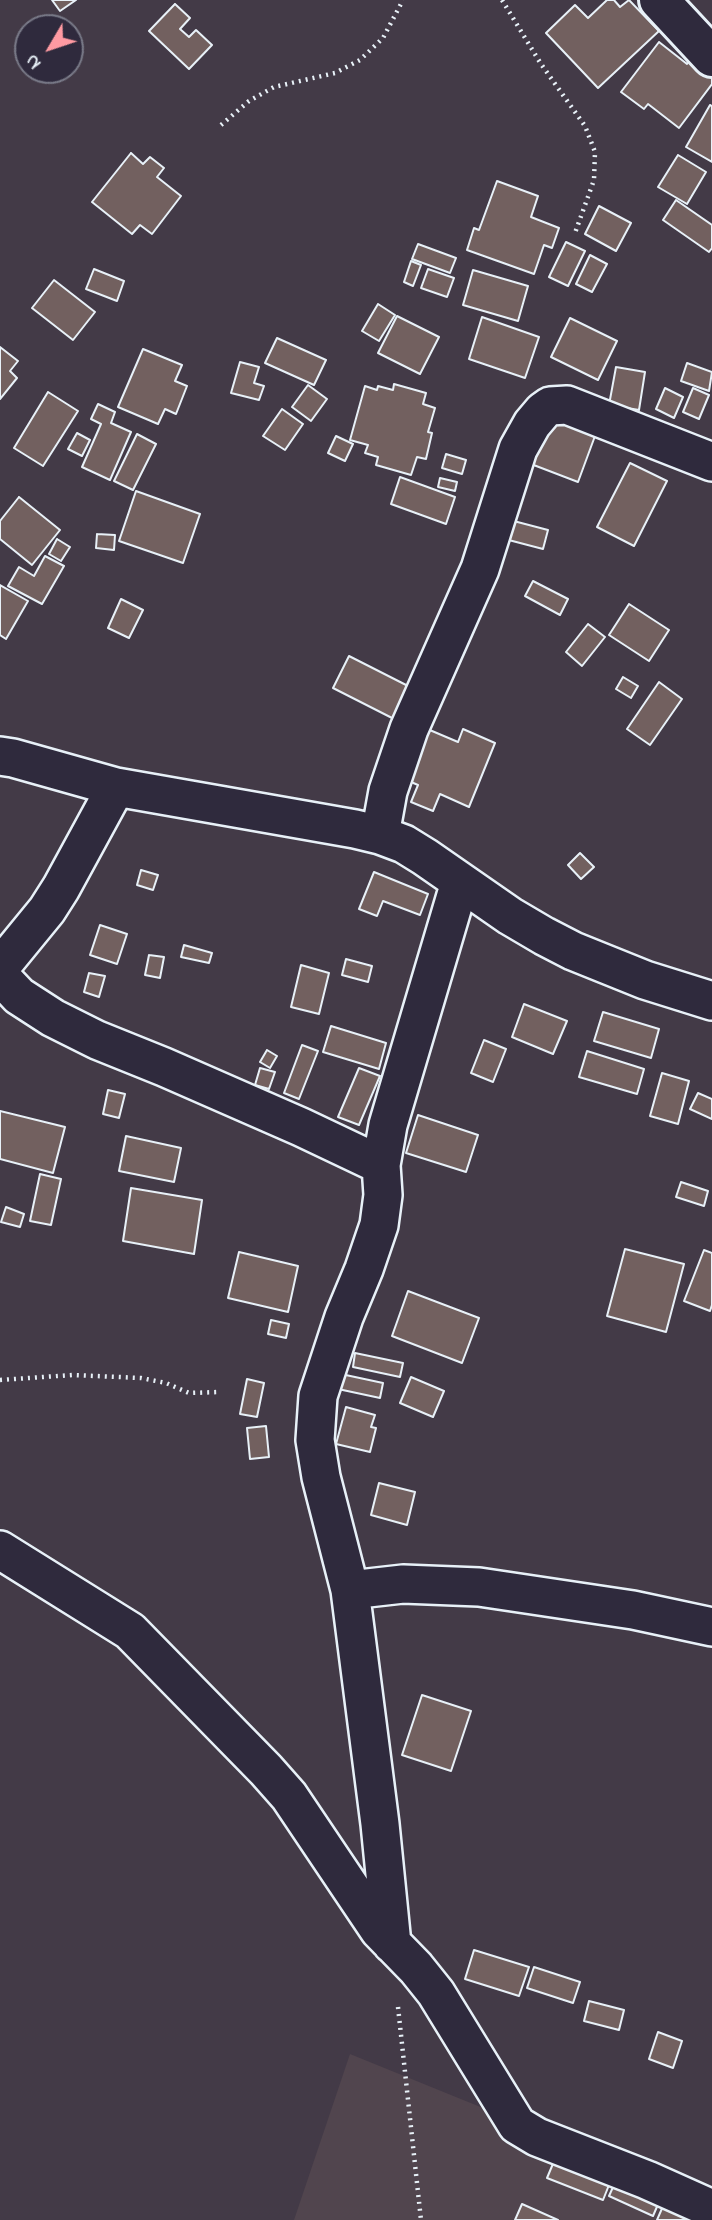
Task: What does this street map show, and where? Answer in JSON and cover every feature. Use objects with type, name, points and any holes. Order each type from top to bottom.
[{"type":"street","points":[[659,0],[712,57]]},
{"type":"street","points":[[380,835],[388,791],[409,729],[480,569],[518,449],[542,411],[550,406],[567,405],[712,462]]},
{"type":"street","points":[[0,756],[116,787],[380,835],[404,844],[510,916],[573,951],[645,980],[712,1001]]},
{"type":"street","points":[[116,787],[61,888],[47,910],[2,965],[0,974],[19,996],[53,1018],[97,1040],[252,1105],[382,1165]]},
{"type":"street","points":[[392,1944],[380,1824],[350,1590],[315,1440],[318,1396],[379,1225],[383,1195],[382,1165],[388,1125],[460,882]]},
{"type":"street","points":[[0,1550],[130,1631],[214,1715],[289,1796],[368,1915],[436,1993],[517,2125],[537,2137],[712,2209]]},
{"type":"street","points":[[350,1590],[403,1584],[479,1587],[633,1610],[712,1627]]},
{"type":"path","points":[[221,125],[248,101],[274,87],[335,73],[360,60],[383,38],[403,0]]},
{"type":"path","points":[[502,0],[541,64],[585,126],[595,152],[594,180],[575,233]]},
{"type":"path","points":[[0,1380],[39,1376],[97,1376],[154,1380],[189,1393],[219,1392]]},
{"type":"path","points":[[392,1944],[421,2220]]},
{"type":"shaded area","points":[[350,2054],[712,2201],[712,2220],[294,2220]]},
{"type":"building","points":[[52,0],[76,0],[60,11]]},
{"type":"building","points":[[607,0],[614,0],[620,7],[629,0],[659,31],[598,88],[546,33],[575,5],[588,18]]},
{"type":"building","points":[[175,4],[190,18],[180,29],[189,37],[196,30],[212,45],[189,69],[149,31]]},
{"type":"building","points":[[659,42],[687,64],[689,60],[712,78],[712,84],[679,128],[648,104],[644,109],[621,92]]},
{"type":"building","points":[[710,105],[712,106],[712,162],[686,147]]},
{"type":"building","points":[[131,153],[143,164],[150,157],[164,168],[157,177],[181,196],[152,234],[140,225],[132,234],[92,202]]},
{"type":"building","points":[[678,155],[706,172],[687,204],[658,187]]},
{"type":"building","points":[[497,181],[538,196],[531,217],[559,228],[552,248],[544,245],[534,274],[467,250],[474,228],[479,230]]},
{"type":"building","points":[[676,200],[712,225],[712,248],[709,252],[663,220]]},
{"type":"building","points":[[599,206],[631,223],[616,251],[585,234]]},
{"type":"building","points":[[566,242],[585,251],[568,286],[549,277]]},
{"type":"building","points":[[418,244],[456,258],[450,273],[412,259]]},
{"type":"building","points":[[590,255],[607,264],[592,292],[576,284]]},
{"type":"building","points":[[411,261],[421,265],[413,286],[404,282]]},
{"type":"building","points":[[94,269],[124,281],[117,301],[86,289]]},
{"type":"building","points":[[428,269],[454,278],[447,297],[421,288]]},
{"type":"building","points":[[473,270],[528,286],[518,321],[463,305]]},
{"type":"building","points":[[54,280],[95,312],[73,340],[32,308]]},
{"type":"building","points":[[378,304],[395,315],[379,341],[362,331]]},
{"type":"building","points":[[397,316],[439,337],[420,374],[378,353]]},
{"type":"building","points":[[482,317],[539,337],[525,378],[469,359]]},
{"type":"building","points":[[570,318],[617,341],[598,380],[551,357]]},
{"type":"building","points":[[277,338],[326,360],[314,385],[265,363]]},
{"type":"building","points":[[0,347],[18,361],[10,371],[17,378],[0,399]]},
{"type":"building","points":[[143,349],[182,365],[175,381],[187,386],[176,414],[165,409],[158,424],[118,407]]},
{"type":"building","points":[[240,362],[259,367],[254,383],[264,386],[259,400],[231,393]]},
{"type":"building","points":[[687,363],[712,372],[709,391],[681,381]]},
{"type":"building","points":[[616,367],[645,372],[639,410],[609,405]]},
{"type":"building","points":[[394,384],[426,393],[423,404],[435,408],[428,432],[432,433],[426,459],[417,457],[411,475],[376,465],[378,457],[365,453],[368,445],[350,440],[365,386],[377,390],[378,386],[393,390]]},
{"type":"building","points":[[308,385],[327,399],[311,421],[292,407]]},
{"type":"building","points":[[665,388],[683,397],[674,418],[656,409]]},
{"type":"building","points":[[693,388],[709,395],[699,419],[683,412]]},
{"type":"building","points":[[48,392],[78,411],[43,466],[14,448]]},
{"type":"building","points":[[98,404],[115,412],[111,423],[131,432],[110,480],[82,467],[101,424],[91,419]]},
{"type":"building","points":[[282,409],[303,424],[285,450],[263,436]]},
{"type":"building","points":[[549,418],[595,436],[578,482],[531,464]]},
{"type":"building","points":[[77,433],[90,440],[82,456],[68,449]]},
{"type":"building","points":[[137,434],[156,444],[133,490],[114,481]]},
{"type":"building","points":[[336,436],[353,444],[345,461],[328,453]]},
{"type":"building","points":[[446,454],[466,460],[462,474],[442,468]]},
{"type":"building","points":[[630,463],[667,481],[634,546],[597,527]]},
{"type":"building","points":[[400,477],[455,497],[446,524],[391,504]]},
{"type":"building","points":[[440,478],[457,482],[455,491],[438,487]]},
{"type":"building","points":[[136,491],[200,514],[183,563],[119,541]]},
{"type":"building","points":[[19,497],[60,530],[32,565],[0,539],[0,521]]},
{"type":"building","points":[[506,519],[548,530],[543,549],[501,538]]},
{"type":"building","points":[[97,534],[115,535],[114,550],[96,548]]},
{"type":"building","points":[[57,539],[70,547],[61,561],[49,554]]},
{"type":"building","points":[[45,556],[64,566],[42,604],[8,586],[19,567],[34,576]]},
{"type":"building","points":[[533,581],[568,599],[560,615],[525,596]]},
{"type":"building","points":[[0,585],[28,601],[6,639],[0,635]]},
{"type":"building","points":[[121,599],[143,610],[129,638],[108,628]]},
{"type":"building","points":[[629,604],[669,630],[649,661],[609,635]]},
{"type":"building","points":[[588,624],[605,637],[582,666],[566,652]]},
{"type":"building","points":[[349,656],[412,688],[396,720],[333,688]]},
{"type":"building","points":[[623,677],[638,686],[631,698],[616,689]]},
{"type":"building","points":[[659,682],[682,699],[650,745],[627,729]]},
{"type":"building","points":[[425,728],[458,742],[463,729],[495,743],[469,807],[440,794],[433,811],[411,802],[418,785],[404,779]]},
{"type":"building","points":[[580,853],[594,867],[581,879],[568,865]]},
{"type":"building","points":[[141,870],[158,875],[153,890],[137,885]]},
{"type":"building","points":[[374,872],[428,894],[420,915],[383,901],[377,916],[359,909]]},
{"type":"building","points":[[100,925],[127,934],[117,964],[90,955]]},
{"type":"building","points":[[184,945],[212,953],[209,963],[181,957]]},
{"type":"building","points":[[149,955],[164,957],[160,978],[145,975]]},
{"type":"building","points":[[346,959],[372,966],[368,982],[342,975]]},
{"type":"building","points":[[301,965],[329,973],[319,1014],[291,1007]]},
{"type":"building","points":[[89,973],[105,976],[99,997],[84,992]]},
{"type":"building","points":[[524,1004],[567,1021],[553,1054],[512,1037]]},
{"type":"building","points":[[603,1012],[659,1029],[651,1058],[594,1041]]},
{"type":"building","points":[[331,1026],[386,1043],[379,1069],[323,1052]]},
{"type":"building","points":[[484,1040],[506,1049],[493,1082],[471,1073]]},
{"type":"building","points":[[302,1045],[318,1051],[299,1099],[284,1093]]},
{"type":"building","points":[[267,1050],[277,1056],[270,1068],[260,1062]]},
{"type":"building","points":[[587,1051],[644,1069],[637,1094],[579,1077]]},
{"type":"building","points":[[260,1068],[275,1072],[269,1089],[255,1085]]},
{"type":"building","points":[[359,1068],[380,1076],[359,1125],[338,1117]]},
{"type":"building","points":[[662,1073],[689,1081],[678,1124],[650,1116]]},
{"type":"building","points":[[108,1090],[125,1094],[119,1118],[103,1114]]},
{"type":"building","points":[[698,1093],[712,1099],[712,1119],[690,1109]]},
{"type":"building","points":[[0,1111],[65,1127],[53,1173],[0,1159]]},
{"type":"building","points":[[418,1115],[478,1135],[466,1172],[406,1153]]},
{"type":"building","points":[[126,1136],[181,1148],[174,1182],[119,1171]]},
{"type":"building","points":[[40,1174],[61,1179],[51,1225],[30,1221]]},
{"type":"building","points":[[681,1182],[708,1191],[704,1206],[676,1197]]},
{"type":"building","points":[[131,1188],[202,1200],[194,1254],[123,1241]]},
{"type":"building","points":[[6,1207],[24,1214],[20,1227],[1,1222]]},
{"type":"building","points":[[625,1249],[684,1264],[666,1332],[607,1316]]},
{"type":"building","points":[[704,1250],[712,1253],[710,1311],[684,1301]]},
{"type":"building","points":[[239,1252],[298,1266],[288,1312],[228,1298]]},
{"type":"building","points":[[408,1291],[479,1318],[462,1363],[392,1336]]},
{"type":"building","points":[[271,1320],[289,1324],[286,1338],[268,1334]]},
{"type":"building","points":[[355,1353],[403,1363],[400,1377],[353,1367]]},
{"type":"building","points":[[341,1374],[383,1383],[380,1398],[338,1389]]},
{"type":"building","points":[[411,1377],[444,1391],[433,1417],[400,1403]]},
{"type":"building","points":[[247,1379],[264,1383],[257,1417],[240,1414]]},
{"type":"building","points":[[346,1407],[375,1415],[371,1427],[376,1428],[370,1452],[336,1444]]},
{"type":"building","points":[[266,1426],[269,1457],[250,1459],[247,1428]]},
{"type":"building","points":[[379,1483],[415,1492],[407,1525],[371,1515]]},
{"type":"building","points":[[422,1695],[471,1711],[451,1771],[402,1755]]},
{"type":"building","points":[[474,1950],[529,1967],[519,1996],[465,1979]]},
{"type":"building","points":[[534,1967],[580,1982],[573,2003],[527,1988]]},
{"type":"building","points":[[589,2001],[624,2010],[619,2030],[584,2021]]},
{"type":"building","points":[[658,2032],[682,2041],[673,2068],[649,2059]]},
{"type":"building","points":[[560,2147],[615,2170],[603,2200],[547,2178]]},
{"type":"building","points":[[618,2176],[662,2195],[653,2216],[609,2196]]},
{"type":"building","points":[[667,2197],[712,2220],[657,2220]]},
{"type":"building","points":[[522,2204],[558,2220],[515,2220]]}]
